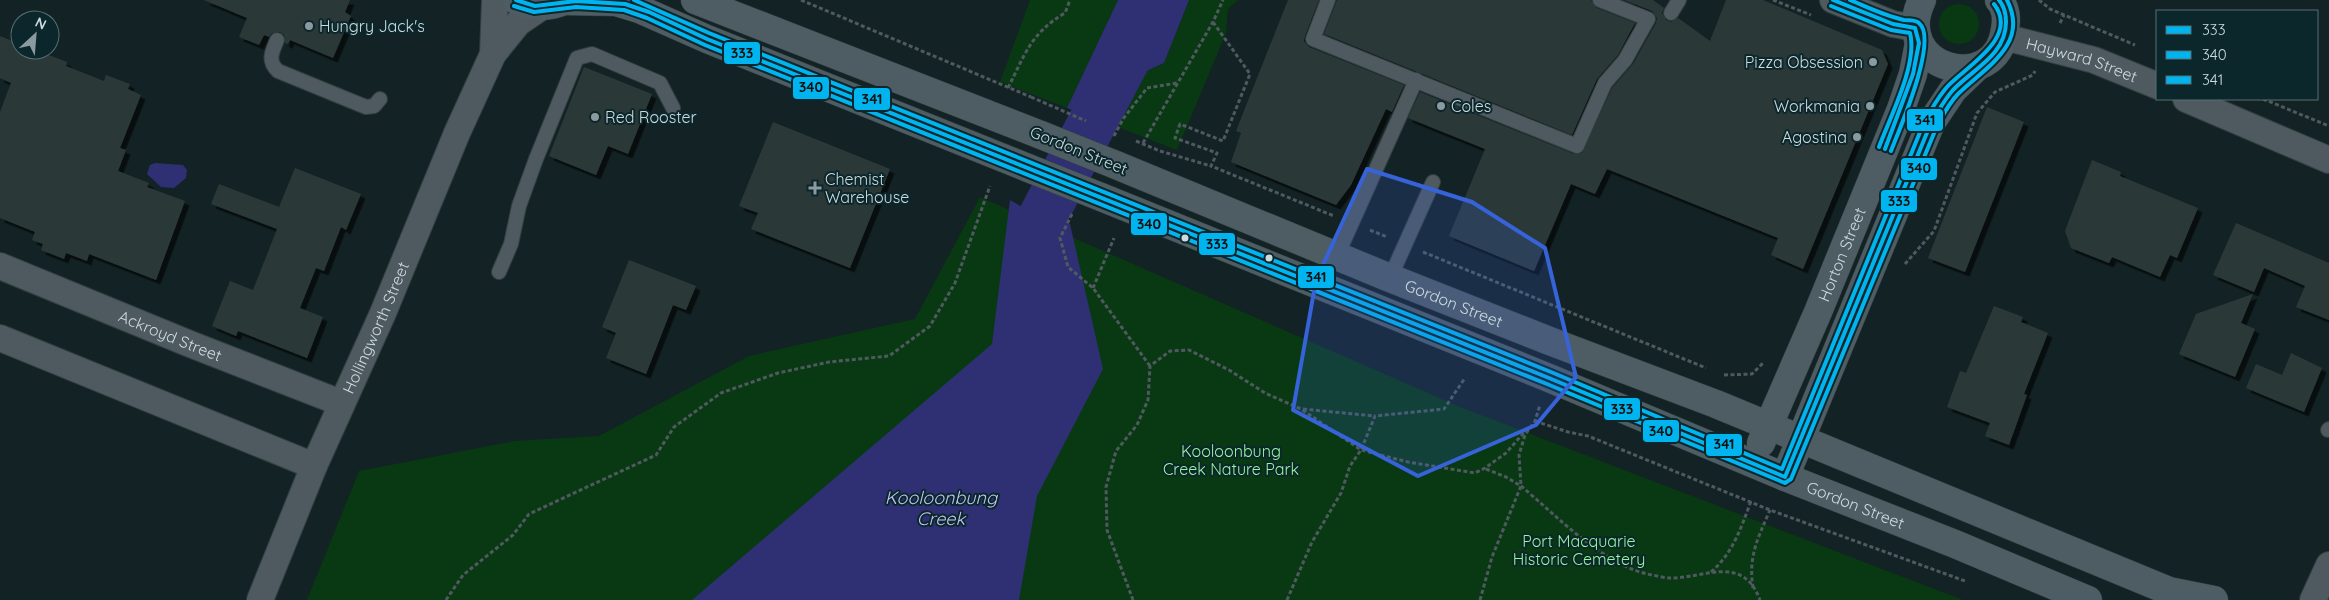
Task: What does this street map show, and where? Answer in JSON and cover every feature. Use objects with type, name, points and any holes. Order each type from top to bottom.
[{"type":"main road","name":"Gordon Street","points":[[516,0],[533,6],[557,3],[616,2],[640,9],[707,39],[1550,378],[1785,477],[1955,544],[2088,600]]},
{"type":"main road","name":"Gordon Street","points":[[695,0],[1041,135],[1390,278],[1699,397],[2086,555],[2169,591],[2214,600]]},
{"type":"main road","name":"Horton Street","points":[[1752,462],[1818,312],[1901,108],[1913,74],[1917,12],[1922,0]]},
{"type":"main road","points":[[1785,477],[1931,123],[1953,90],[1978,66],[1998,51],[2004,37],[2006,22],[2002,2]]},
{"type":"main road","points":[[1917,35],[1933,61],[1948,68],[1963,70],[1978,66]]},
{"type":"street","name":"Hollingworth Street","points":[[493,54],[495,0]]},
{"type":"street","name":"Hollingworth Street","points":[[260,600],[314,466],[383,313],[457,132],[493,54],[518,23],[557,3]]},
{"type":"street","points":[[1824,8],[1893,24],[1917,35]]},
{"type":"street","name":"Hayward Street","points":[[2004,37],[2094,60],[2156,85]]},
{"type":"street","points":[[2188,100],[2329,160]]},
{"type":"street","name":"Ackroyd Street","points":[[0,266],[190,344],[342,403]]},
{"type":"street","points":[[0,338],[314,466]]},
{"type":"street","points":[[2313,600],[2329,565]]},
{"type":"lane","points":[[1328,0],[1313,38],[1577,146],[1605,83],[1624,60],[1648,19],[1600,0]]},
{"type":"lane","points":[[1671,13],[1679,0]]},
{"type":"lane","points":[[277,40],[271,54],[271,61],[278,71],[366,107],[374,106],[380,99]]},
{"type":"lane","points":[[499,272],[511,244],[519,206],[536,159],[577,58],[592,54],[660,83],[673,108]]},
{"type":"lane","points":[[1337,256],[1416,80]]},
{"type":"lane","points":[[1390,278],[1433,182]]},
{"type":"path","points":[[801,0],[1094,124]]},
{"type":"path","points":[[1008,88],[1034,36],[1048,23],[1065,13],[1070,0]]},
{"type":"path","points":[[1143,143],[1213,22],[1223,0]]},
{"type":"path","points":[[1773,0],[1824,8]]},
{"type":"path","points":[[2039,0],[2050,9],[2142,48]]},
{"type":"path","points":[[1211,166],[1217,153],[1175,138],[1180,124],[1223,141],[1250,74],[1213,22]]},
{"type":"path","points":[[1900,270],[1934,231],[1978,112],[1995,92],[2033,75],[2037,68]]},
{"type":"path","points":[[2265,100],[2329,126]]},
{"type":"path","points":[[1112,132],[1121,136]]},
{"type":"path","points":[[1130,139],[1160,151],[1211,166],[1707,368]]},
{"type":"path","points":[[446,600],[463,575],[513,535],[529,514],[656,455],[674,427],[720,393],[778,373],[829,362],[889,356],[930,326],[955,282],[990,186]]},
{"type":"path","points":[[1093,288],[1114,238]]},
{"type":"path","points":[[1068,267],[1093,288],[1150,366],[1148,400],[1136,425],[1116,452],[1106,487],[1107,530],[1133,600]]},
{"type":"path","points":[[1498,291],[1500,284]]},
{"type":"path","points":[[1150,366],[1170,351],[1189,350],[1229,370],[1265,393],[1301,409],[1361,450],[1408,462],[1475,473],[1506,453],[1535,421],[1550,378]]},
{"type":"path","points":[[1716,372],[1725,376],[1752,374],[1766,361]]},
{"type":"path","points":[[1301,409],[1375,416],[1444,409],[1465,378]]},
{"type":"path","points":[[1287,600],[1312,542],[1341,493],[1350,466],[1361,450],[1375,416]]},
{"type":"path","points":[[1535,421],[1568,432],[1588,436],[1752,501],[1770,510],[1971,583]]},
{"type":"path","points":[[1480,600],[1492,557],[1521,486],[1519,455],[1528,428]]},
{"type":"path","points":[[1485,468],[1506,476],[1521,486],[1605,556],[1623,566],[1650,575],[1670,578],[1723,570],[1745,579],[1754,589],[1760,600]]},
{"type":"path","points":[[1710,572],[1735,544],[1752,501]]},
{"type":"path","points":[[1754,589],[1750,570],[1751,558],[1770,510]]},
{"type":"highlighted area","points":[[1367,169],[1472,202],[1545,248],[1576,377],[1536,425],[1418,476],[1293,410],[1316,280]]},
{"type":"green space","points":[[1030,0],[1118,0],[1067,108],[1000,82]]},
{"type":"green space","points":[[1189,0],[1238,0],[1228,9],[1226,33],[1177,150],[1112,125],[1129,87],[1143,74],[1164,63]]},
{"type":"green space","points":[[1959,4],[1970,7],[1976,13],[1979,24],[1976,35],[1970,41],[1959,44],[1948,41],[1942,35],[1939,24],[1942,13],[1948,7]]},
{"type":"green space","points":[[980,197],[1460,407],[1963,600],[307,600],[359,471],[515,441],[599,436],[749,356],[915,319]]},
{"type":"water","points":[[1118,0],[1189,0],[1164,63],[1143,74],[1129,87],[1120,103],[1112,125],[1067,108]]},
{"type":"water","points":[[155,163],[183,165],[187,170],[186,178],[174,188],[161,187],[147,174],[150,165]]},
{"type":"water","name":"Kooloonbung Creek","points":[[1010,200],[1042,218],[1070,224],[1103,369],[1037,496],[1019,600],[692,600],[992,344]]},
{"type":"building","name":"Hungry Jack's","points":[[204,0],[350,0],[345,12],[351,16],[333,58],[290,40],[288,44],[285,43],[284,35],[280,32],[272,33],[269,37],[264,35],[259,45],[239,37],[247,18]]},
{"type":"building","points":[[1288,0],[1319,0],[1305,36],[1304,41],[1309,47],[1404,85],[1392,112],[1386,109],[1351,185],[1336,205],[1231,162],[1241,133],[1236,131]]},
{"type":"building","points":[[1337,0],[1591,0],[1597,8],[1635,23],[1618,55],[1597,79],[1572,135],[1324,34]]},
{"type":"building","points":[[1624,0],[1653,0],[1664,8],[1662,13],[1666,20],[1671,22],[1678,18],[1710,41],[1726,0],[1763,0],[1882,50],[1888,64],[1803,269],[1771,255],[1778,238],[1607,169],[1595,194],[1571,184],[1534,271],[1449,236],[1485,149],[1408,118],[1420,92],[1574,154],[1582,153],[1612,88],[1633,64],[1656,23],[1657,18],[1652,11]]},
{"type":"building","points":[[0,36],[10,40],[10,60],[60,59],[67,62],[66,66],[104,81],[106,75],[130,84],[128,89],[141,95],[120,148],[126,150],[118,171],[149,183],[147,187],[185,201],[156,280],[89,254],[87,261],[66,253],[64,259],[41,250],[43,244],[32,240],[35,232],[0,218],[0,112],[11,83],[0,78]]},
{"type":"building","name":"Red Rooster","points":[[584,67],[652,94],[628,154],[608,146],[596,175],[549,156]]},
{"type":"building","points":[[1987,107],[2024,122],[1965,272],[1928,258]]},
{"type":"building","name":"Chemist Warehouse","points":[[773,122],[890,169],[850,268],[751,229],[758,213],[739,206]]},
{"type":"building","points":[[2092,160],[2121,172],[2120,176],[2198,208],[2177,258],[2170,255],[2160,277],[2112,257],[2109,263],[2071,248],[2065,231]]},
{"type":"building","points":[[295,168],[361,194],[346,230],[341,227],[324,271],[316,268],[300,308],[323,317],[307,358],[238,331],[236,336],[212,326],[230,281],[253,290],[277,229],[211,204],[219,184],[279,207]]},
{"type":"building","points":[[2236,223],[2329,263],[2329,320],[2296,307],[2305,286],[2264,268],[2254,292],[2213,275]]},
{"type":"building","points":[[629,260],[696,286],[686,310],[673,305],[646,374],[606,358],[616,333],[602,327]]},
{"type":"building","points":[[2253,294],[2241,323],[2255,329],[2235,377],[2179,354],[2196,314]]},
{"type":"building","points":[[1994,306],[2023,317],[2021,322],[2048,333],[2024,394],[2027,395],[2009,445],[1985,436],[1990,423],[1947,407],[1960,371],[1966,373]]},
{"type":"building","points":[[2291,353],[2322,368],[2304,412],[2246,388],[2256,364],[2282,375]]},
{"type":"waterway","points":[[1042,218],[1157,0]]},
{"type":"transit line","name":"333","points":[[516,0],[535,6],[576,1],[625,4],[649,12],[707,39],[1549,378],[1785,477],[1931,123],[1953,90],[1987,61],[2001,44],[2005,34],[2006,19],[1999,0]]},
{"type":"transit line","name":"341","points":[[634,0],[709,33],[1551,372],[1782,469],[1925,120],[1947,87],[1977,61],[1995,40],[2000,28],[2000,17],[1994,4]]},
{"type":"transit line","name":"333","points":[[1833,0],[1893,24],[1915,28],[1919,43],[1913,74],[1885,149]]},
{"type":"transit line","name":"341","points":[[1850,0],[1890,16],[1918,22],[1924,33],[1924,47],[1916,85],[1891,151]]},
{"type":"transit line","name":"340","points":[[514,6],[534,12],[576,7],[624,10],[647,18],[705,45],[1547,384],[1785,483],[1791,479],[1937,126],[1946,109],[1955,98],[1991,65],[2008,43],[2013,30],[2013,16],[2007,0]]},
{"type":"transit line","name":"340","points":[[1831,6],[1891,30],[1910,33],[1911,46],[1907,75],[1879,147]]},
{"type":"place","name":"Hungry Jack's","points":[[309,26]]},
{"type":"place","name":"Pizza Obsession","points":[[1873,62]]},
{"type":"place","name":"Coles","points":[[1441,106]]},
{"type":"place","name":"Workmania","points":[[1870,106]]},
{"type":"place","name":"Red Rooster","points":[[595,117]]},
{"type":"place","name":"Agostina","points":[[1857,137]]},
{"type":"place","name":"Chemist Warehouse","points":[[815,188]]},
{"type":"park label","name":"Kooloonbung Creek Nature Park","points":[[1231,460]]},
{"type":"park label","name":"Port Macquarie Historic Cemetery","points":[[1579,550]]}]
